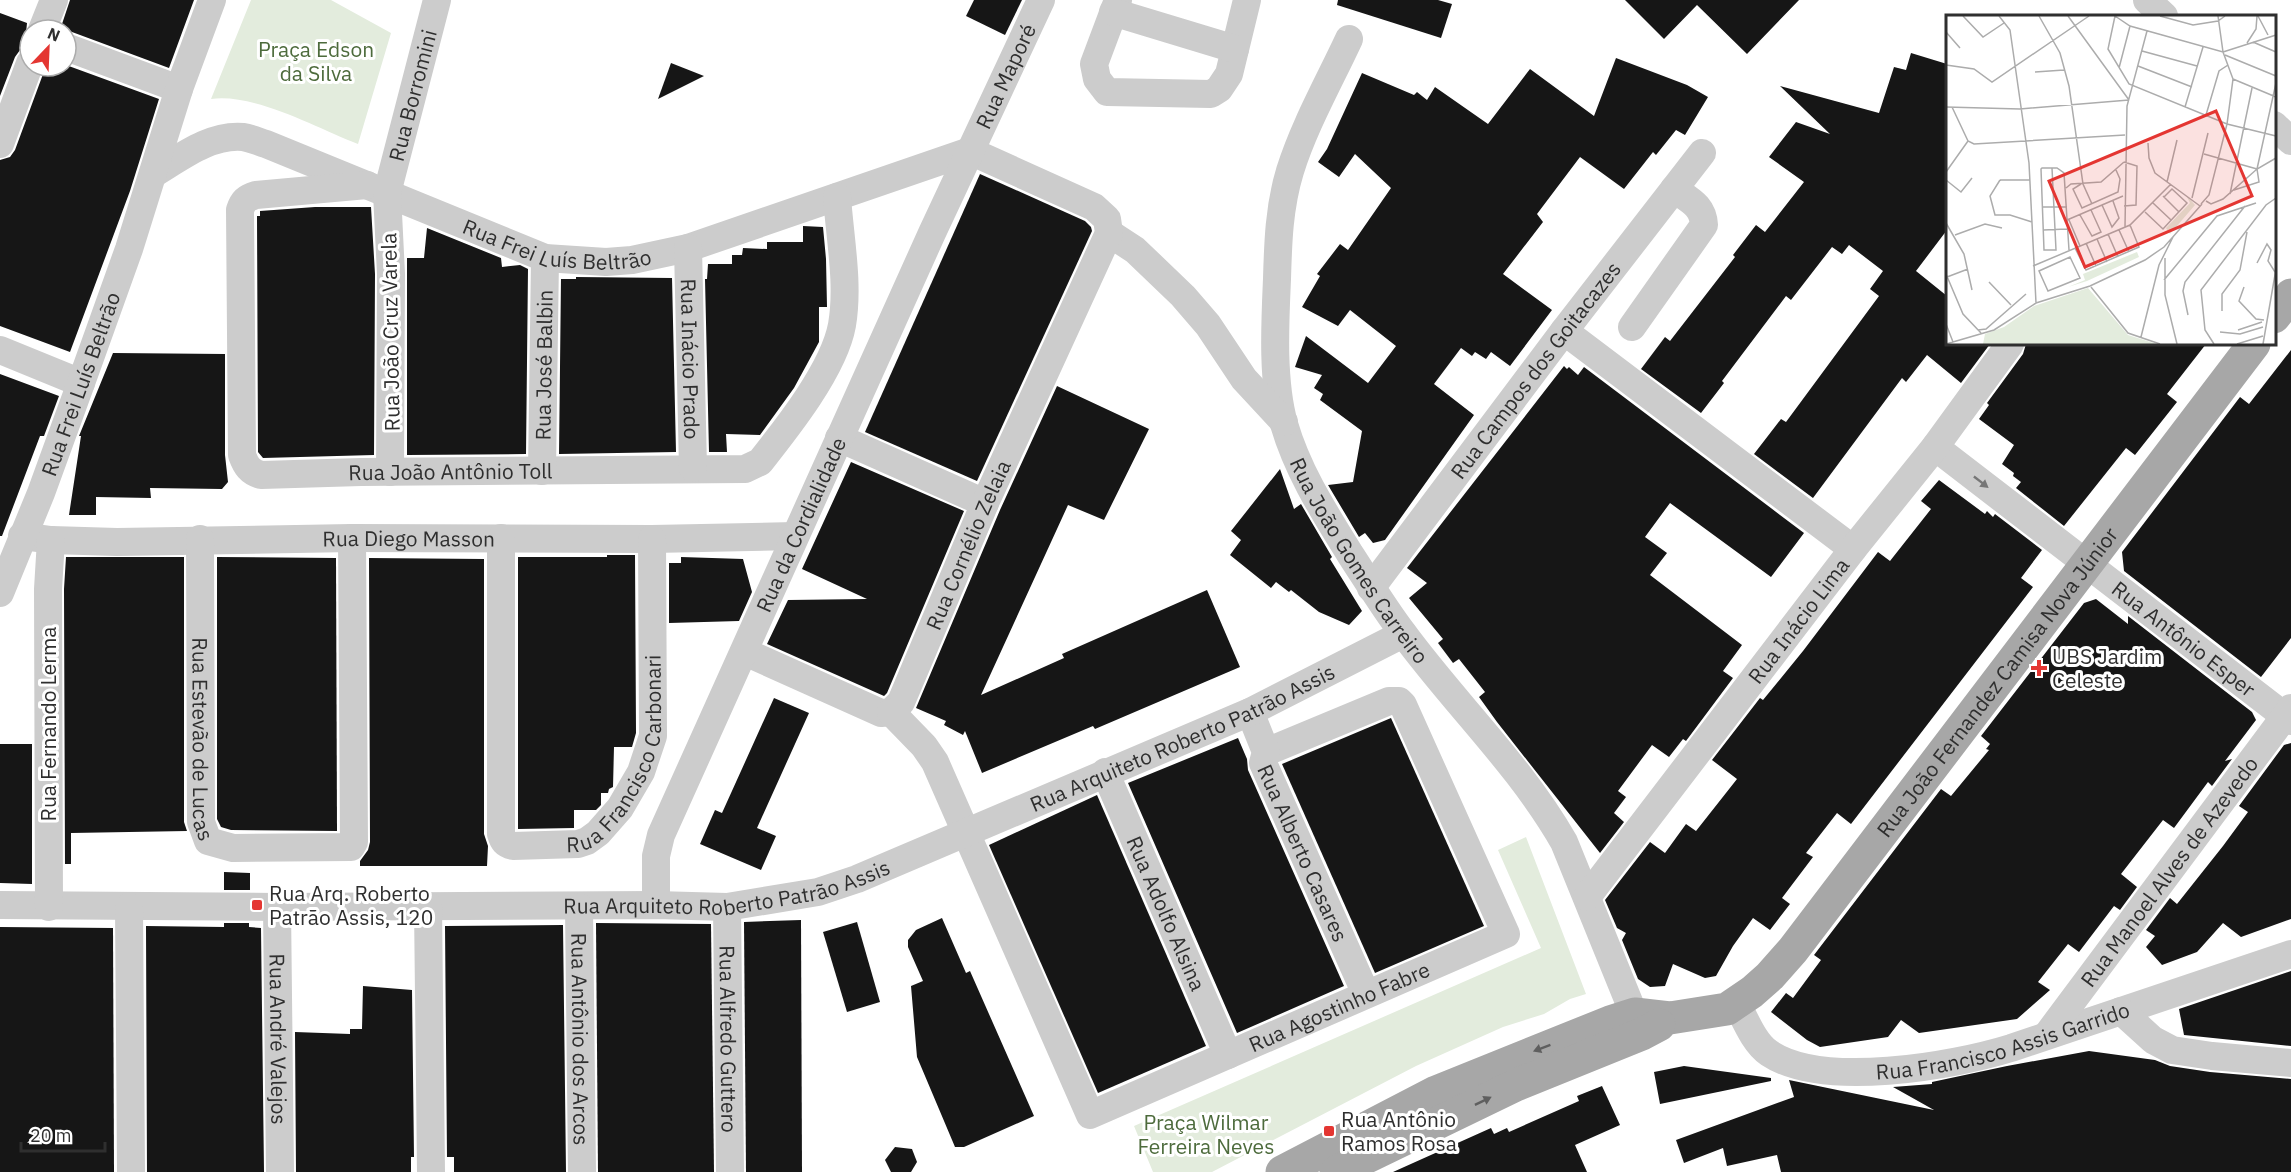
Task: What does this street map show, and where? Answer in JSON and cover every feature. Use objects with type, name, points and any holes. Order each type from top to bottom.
[{"type":"main road","points":[[2276,314],[2291,295]]},
{"type":"main road","name":"Rua João Fernandez Camisa Nova Júnior","points":[[1732,1006],[1770,976],[1793,950],[2253,345]]},
{"type":"main road","points":[[1282,1172],[1436,1092],[1610,1022],[1638,1024],[1732,1006]]},
{"type":"main road","points":[[1336,1172],[1638,1024]]},
{"type":"street","points":[[47,18],[54,0]]},
{"type":"street","name":"Rua Frei Luís Beltrão","points":[[0,593],[81,383],[153,174],[179,89],[212,0]]},
{"type":"street","name":"Rua Borromini","points":[[377,189],[437,0]]},
{"type":"street","name":"Rua Maporé","points":[[970,150],[1041,0]]},
{"type":"street","points":[[1235,49],[1116,6],[1094,64],[1097,79],[1107,92],[1211,94],[1226,82],[1235,49],[1247,0]]},
{"type":"street","name":"Rua João Gomes Carreiro","points":[[1350,39],[1290,171],[1280,216],[1275,308],[1277,376],[1284,422],[1298,462],[1317,502],[1371,588],[1403,634],[1517,773],[1549,816],[1564,842],[1638,1024]]},
{"type":"street","points":[[78,51],[179,89]]},
{"type":"street","points":[[0,144],[24,78]]},
{"type":"street","points":[[2276,126],[2291,141]]},
{"type":"street","name":"Rua Frei Luís Beltrão","points":[[153,174],[219,138],[244,137],[545,258],[606,262],[632,260],[688,248],[970,150]]},
{"type":"street","points":[[970,150],[1094,207],[1107,219],[1109,233],[1135,250],[1183,296],[1208,325],[1244,379],[1284,422]]},
{"type":"street","name":"Rua da Cordialidade","points":[[656,905],[656,856],[661,835],[970,150]]},
{"type":"street","name":"Rua Campos dos Goitacazes","points":[[1371,588],[1702,153]]},
{"type":"street","name":"Rua João Cruz Varela","points":[[377,189],[391,274],[390,472]]},
{"type":"street","name":"Rua João Antônio Toll","points":[[377,189],[256,195],[248,197],[242,204],[240,210],[242,455],[249,469],[261,475],[745,469],[760,462],[798,413],[830,359],[841,328],[845,299],[837,197]]},
{"type":"street","points":[[1632,327],[1704,225],[1703,215],[1698,206],[1674,189]]},
{"type":"street","name":"Rua Cornélio Zelaia","points":[[891,712],[902,702],[985,503],[1109,233]]},
{"type":"street","name":"Rua Inácio Prado","points":[[688,248],[693,468]]},
{"type":"street","name":"Rua José Balbin","points":[[542,471],[545,258]]},
{"type":"street","points":[[1564,332],[1853,549]]},
{"type":"street","name":"Rua Inácio Lima","points":[[1587,897],[1853,549],[1935,447],[2009,345]]},
{"type":"street","points":[[0,350],[81,383]]},
{"type":"street","points":[[839,438],[985,503]]},
{"type":"street","name":"Rua Antônio Esper","points":[[1935,447],[2087,565],[2289,715]]},
{"type":"street","name":"Rua Diego Masson","points":[[22,537],[117,542],[200,539],[652,539],[795,536]]},
{"type":"street","name":"Rua Estevão de Lucas","points":[[200,539],[201,822],[208,841],[233,848],[351,847],[354,842],[352,538]]},
{"type":"street","name":"Rua Francisco Carbonari","points":[[501,538],[501,834],[502,840],[507,845],[513,846],[578,844],[587,841],[609,822],[620,808],[641,772],[652,736],[652,539]]},
{"type":"street","name":"Rua Fernando Lerma","points":[[49,907],[48,589],[51,540]]},
{"type":"street","name":"Rua Arquiteto Roberto Patrão Assis","points":[[0,905],[49,907],[656,905],[727,907],[818,892],[857,879],[1250,712],[1403,634]]},
{"type":"street","points":[[745,652],[881,713],[891,712],[924,746],[935,762],[966,833]]},
{"type":"street","name":"Rua Agostinho Fabre","points":[[966,833],[1090,1115],[1506,934],[1403,705],[1399,701],[1389,701],[1266,752]]},
{"type":"street","name":"Rua Alberto Casares","points":[[1250,712],[1266,752],[1263,763],[1366,994]]},
{"type":"street","name":"Rua Manoel Alves de Azevedo","points":[[2046,1035],[2289,715]]},
{"type":"street","name":"Rua Adolfo Alsina","points":[[1105,772],[1228,1055]]},
{"type":"street","points":[[428,906],[431,1172]]},
{"type":"street","points":[[129,907],[131,1172]]},
{"type":"street","name":"Rua André Valejos","points":[[277,907],[280,1172]]},
{"type":"street","name":"Rua Antônio dos Arcos","points":[[579,907],[582,1172]]},
{"type":"street","name":"Rua Alfredo Guttero","points":[[727,907],[730,1172]]},
{"type":"street","name":"Rua Francisco Assis Garrido","points":[[1732,1006],[1759,1044],[1767,1052],[1784,1061],[1833,1072],[1937,1066],[1976,1059],[2291,954]]},
{"type":"street","points":[[2121,1011],[2153,1040],[2172,1050],[2291,1063]]},
{"type":"green space","name":"Praça Edson da Silva","points":[[251,0],[331,0],[391,33],[358,144],[266,106],[247,101],[211,99]]},
{"type":"green space","name":"Praça Wilmar Ferreira Neves","points":[[1526,837],[1586,994],[1570,999],[1544,1014],[1503,1027],[1416,1066],[1212,1172],[1153,1172],[1134,1126],[1541,948],[1498,850]]},
{"type":"building","points":[[70,0],[194,0],[169,68],[78,34],[78,18],[64,18]]},
{"type":"building","points":[[974,0],[1022,0],[1005,35],[966,16]]},
{"type":"building","points":[[1338,0],[1438,0],[1452,4],[1441,38],[1337,5]]},
{"type":"building","points":[[1625,0],[1799,0],[1747,54],[1697,5],[1664,39]]},
{"type":"building","points":[[0,13],[18,20],[18,53],[0,96]]},
{"type":"building","points":[[1911,53],[1946,64],[1946,231],[1916,271],[1946,295],[1946,345],[1989,345],[1961,383],[1927,355],[1906,382],[1902,378],[1813,498],[1754,454],[1781,419],[1786,422],[1879,296],[1870,289],[1883,271],[1849,245],[1842,254],[1832,247],[1791,300],[1786,296],[1722,381],[1724,383],[1701,413],[1641,369],[1665,337],[1670,341],[1735,257],[1733,255],[1756,225],[1765,232],[1804,182],[1769,157],[1796,122],[1830,134],[1780,86],[1879,113],[1894,67],[1906,70]]},
{"type":"building","points":[[1616,58],[1687,85],[1708,97],[1685,135],[1676,130],[1656,155],[1653,152],[1624,189],[1580,157],[1537,214],[1543,222],[1503,274],[1552,310],[1510,366],[1491,352],[1486,359],[1475,352],[1472,356],[1461,348],[1434,384],[1474,415],[1385,540],[1373,543],[1365,533],[1359,537],[1328,485],[1353,482],[1362,431],[1320,400],[1323,394],[1314,388],[1322,375],[1295,367],[1306,336],[1368,383],[1396,346],[1350,310],[1338,326],[1302,307],[1320,276],[1317,274],[1340,244],[1348,250],[1391,188],[1355,154],[1339,177],[1318,162],[1327,149],[1362,73],[1414,95],[1417,92],[1427,100],[1435,87],[1488,124],[1530,69],[1594,116]]},
{"type":"building","points":[[671,63],[704,76],[658,99]]},
{"type":"building","points":[[78,69],[159,99],[130,191],[70,352],[0,326],[0,160],[10,157],[15,150],[42,78],[78,78]]},
{"type":"building","points":[[980,174],[1085,221],[1092,231],[977,481],[865,432]]},
{"type":"building","points":[[315,207],[371,207],[375,274],[374,455],[263,458],[258,452],[257,216],[260,216],[260,211]]},
{"type":"building","points":[[803,226],[823,227],[827,307],[819,307],[819,342],[794,388],[760,435],[726,434],[727,452],[709,452],[705,279],[707,279],[708,264],[732,264],[732,255],[742,255],[743,248],[767,249],[767,242],[803,242]]},
{"type":"building","points":[[427,228],[501,258],[502,267],[520,265],[528,269],[526,454],[407,455],[407,258],[424,258]]},
{"type":"building","points":[[576,277],[672,278],[676,452],[559,454],[561,279],[576,279]]},
{"type":"building","points":[[2026,345],[2205,345],[2167,394],[2177,402],[2135,455],[2126,448],[2064,526],[2016,488],[2021,482],[2002,464],[2014,445],[1979,419],[1989,405],[1987,403],[2023,354]]},
{"type":"building","points":[[2291,350],[2291,638],[2261,677],[2124,571],[2122,552],[2240,397],[2249,404]]},
{"type":"building","points":[[113,353],[225,354],[225,455],[228,482],[222,489],[150,488],[151,498],[96,497],[96,515],[69,515],[81,436],[79,436]]},
{"type":"building","points":[[1564,366],[1567,369],[1569,367],[1578,375],[1584,367],[1804,533],[1771,577],[1670,503],[1645,537],[1667,553],[1650,575],[1742,645],[1723,671],[1733,678],[1686,741],[1683,739],[1669,757],[1652,745],[1618,791],[1626,797],[1614,813],[1624,822],[1600,853],[1479,697],[1485,692],[1459,659],[1453,663],[1438,643],[1443,639],[1409,598],[1427,583],[1407,568]]},
{"type":"building","points":[[0,374],[59,396],[44,436],[40,436],[2,536],[0,536]]},
{"type":"building","points":[[1057,386],[1149,429],[1104,520],[1068,505],[981,695],[1064,658],[1062,654],[1207,590],[1240,667],[1095,729],[1093,726],[982,773],[965,731],[963,735],[944,725],[946,721],[916,708],[1000,510]]},
{"type":"building","points":[[851,462],[964,511],[884,696],[767,644],[788,600],[867,599],[802,569]]},
{"type":"building","points":[[1280,469],[1294,509],[1301,504],[1332,557],[1330,559],[1362,611],[1349,625],[1319,612],[1291,590],[1289,592],[1276,582],[1271,588],[1230,555],[1241,540],[1231,531]]},
{"type":"building","points":[[1939,480],[1985,514],[1987,511],[1993,517],[1995,514],[2042,550],[2021,578],[2033,587],[1851,824],[1837,813],[1806,853],[1813,857],[1782,898],[1790,904],[1770,930],[1753,918],[1733,946],[1716,976],[1705,978],[1673,964],[1665,986],[1650,987],[1638,979],[1622,940],[1626,933],[1617,928],[1605,900],[1650,842],[1665,853],[1686,824],[1696,831],[1737,779],[1712,760],[1760,698],[1763,700],[1803,651],[1878,552],[1890,561],[1931,509],[1921,501]]},
{"type":"building","points":[[607,555],[635,555],[636,733],[632,747],[614,747],[613,787],[608,793],[601,793],[601,805],[596,810],[574,810],[574,828],[518,829],[518,557],[607,557]]},
{"type":"building","points":[[66,557],[184,557],[184,822],[187,831],[71,833],[71,864],[65,864],[64,589]]},
{"type":"building","points":[[217,557],[336,558],[337,831],[231,830],[221,827],[217,819]]},
{"type":"building","points":[[681,557],[743,559],[752,592],[739,621],[669,623],[669,563],[681,563]]},
{"type":"building","points":[[369,558],[484,559],[484,834],[488,846],[487,866],[360,866],[360,861],[368,850],[370,842]]},
{"type":"building","points":[[2096,599],[2128,624],[2128,616],[2252,712],[2256,720],[2225,761],[2232,759],[2212,786],[2208,782],[2174,828],[2163,820],[2121,874],[2137,887],[2120,910],[2114,906],[2079,952],[2068,944],[2038,982],[2050,990],[2017,1019],[1919,1033],[1901,1020],[1888,1037],[1820,1047],[1807,1040],[1771,1012],[1786,993],[1793,998],[1821,960],[1814,955],[1941,789],[1951,796],[1989,750],[1986,749],[1990,744],[1981,736],[2084,603]]},
{"type":"building","points":[[774,698],[809,713],[757,828],[776,836],[761,870],[700,844],[715,810],[722,813]]},
{"type":"building","points":[[1391,718],[1484,926],[1375,973],[1282,764]]},
{"type":"building","points":[[1238,738],[1247,759],[1248,770],[1344,986],[1237,1033],[1128,783]]},
{"type":"building","points":[[2291,743],[2291,919],[2241,937],[2223,923],[2197,952],[2162,965],[2146,947],[2155,936],[2146,930],[2170,898],[2177,904],[2223,846],[2248,812],[2239,806],[2284,745]]},
{"type":"building","points":[[0,744],[32,744],[32,884],[0,883]]},
{"type":"building","points":[[1097,795],[1206,1046],[1098,1093],[989,845]]},
{"type":"building","points":[[224,872],[250,873],[250,890],[224,890]]},
{"type":"building","points":[[942,918],[966,973],[970,971],[1034,1116],[964,1147],[955,1147],[917,1057],[911,986],[923,981],[908,947],[908,940],[916,930]]},
{"type":"building","points":[[801,920],[802,1172],[746,1172],[744,922]]},
{"type":"building","points":[[857,922],[880,1002],[847,1012],[823,932]]},
{"type":"building","points":[[224,923],[249,923],[249,927],[261,928],[264,1172],[147,1172],[146,926],[224,927]]},
{"type":"building","points":[[596,923],[711,924],[714,1172],[598,1172]]},
{"type":"building","points":[[563,925],[566,1172],[454,1172],[454,1157],[447,1157],[445,926]]},
{"type":"building","points":[[0,927],[113,928],[114,1172],[0,1172]]},
{"type":"building","points":[[2291,971],[2291,1046],[2184,1035],[2179,1009]]},
{"type":"building","points":[[363,986],[412,990],[414,1157],[411,1157],[411,1172],[296,1172],[295,1032],[350,1034],[350,1029],[362,1029]]},
{"type":"building","points":[[2089,1051],[2155,1060],[2170,1066],[2210,1072],[2291,1079],[2291,1172],[1781,1172],[1777,1155],[1727,1166],[1723,1148],[1684,1163],[1676,1140],[1794,1097],[1789,1080],[1934,1110],[1893,1087],[1932,1084],[1932,1082],[2007,1066]]},
{"type":"building","points":[[1684,1066],[1771,1078],[1771,1081],[1660,1104],[1654,1072]]},
{"type":"building","points":[[1602,1086],[1620,1125],[1575,1145],[1587,1172],[1393,1172],[1491,1128],[1494,1134],[1507,1128],[1509,1132],[1579,1101],[1577,1096]]},
{"type":"building","points":[[895,1147],[912,1149],[917,1162],[911,1172],[891,1172],[885,1160]]},
{"type":"place","name":"UBS Jardim Celeste","points":[[2039,668]]},
{"type":"place","name":"Rua Arq. Roberto Patrão Assis, 120","points":[[257,905]]},
{"type":"place","name":"Rua Antônio Ramos Rosa","points":[[1329,1131]]}]
